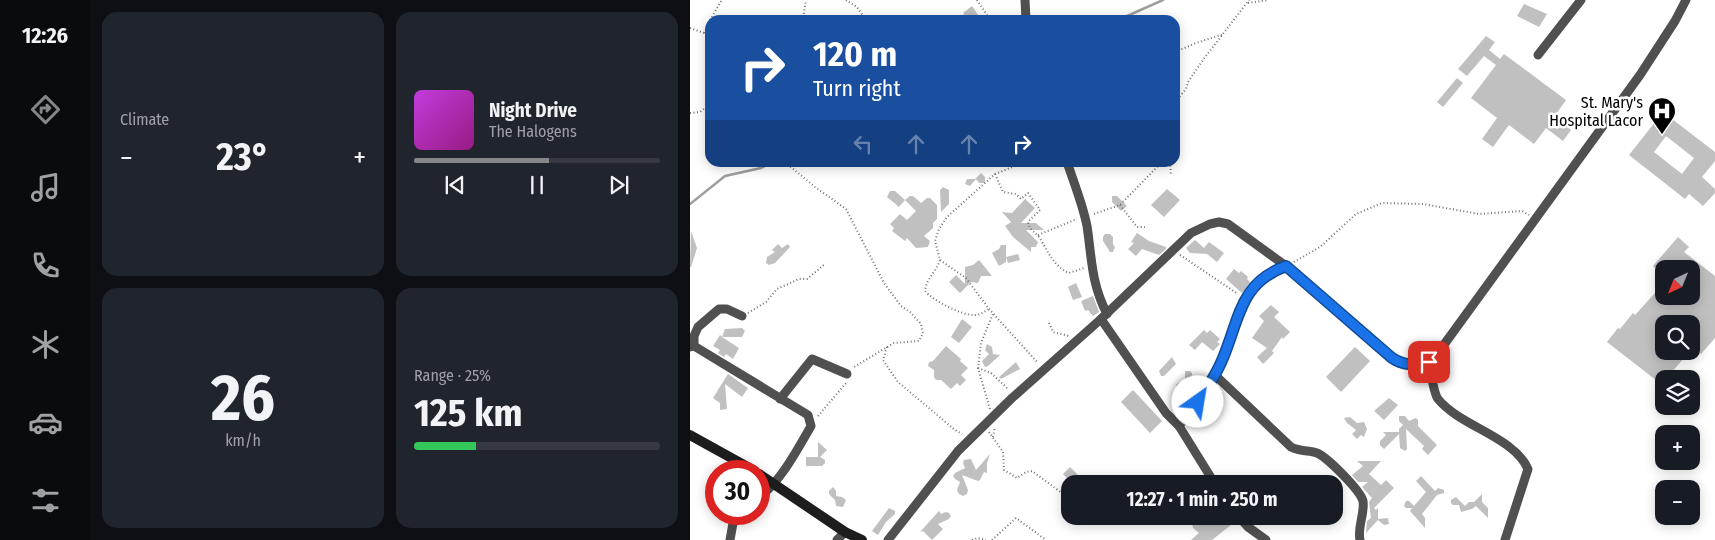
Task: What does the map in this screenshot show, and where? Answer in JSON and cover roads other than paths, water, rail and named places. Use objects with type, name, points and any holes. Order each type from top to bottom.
[{"type":"street","points":[[1025,0],[1026,15]]},
{"type":"street","points":[[1538,55],[1581,0]]},
{"type":"street","points":[[888,540],[943,468],[991,418],[1043,368],[1104,316],[1191,232],[1201,227],[1219,222],[1228,224],[1286,266],[1399,363],[1408,365],[1429,362],[1443,346],[1640,75],[1675,22],[1686,0]]},
{"type":"street","points":[[1069,167],[1085,217],[1090,264],[1104,316],[1166,413],[1179,426],[1209,475]]},
{"type":"street","points":[[1179,426],[1215,376],[1245,298],[1260,280],[1286,266]]},
{"type":"street","points":[[742,316],[727,309],[719,309],[698,327],[692,346],[808,415],[811,426],[776,484],[770,489]]},
{"type":"street","points":[[780,399],[812,359],[847,374]]},
{"type":"street","points":[[1429,362],[1438,399],[1451,410],[1513,450],[1528,469],[1505,540]]},
{"type":"street","points":[[1215,376],[1291,447],[1302,452],[1317,453],[1357,489],[1363,503],[1359,523],[1360,540]]},
{"type":"street","points":[[690,435],[735,460]]},
{"type":"street","points":[[770,480],[845,532],[862,540]]},
{"type":"street","points":[[734,525],[734,539]]},
{"type":"street","points":[[1246,525],[1266,540]]},
{"type":"street","points":[[837,540],[845,532]]},
{"type":"waterway","points":[[1129,15],[1163,0]]},
{"type":"waterway","points":[[690,204],[725,176],[763,167]]},
{"type":"place","name":"St. Mary's Hospital Lacor","points":[[1662,135]]}]
